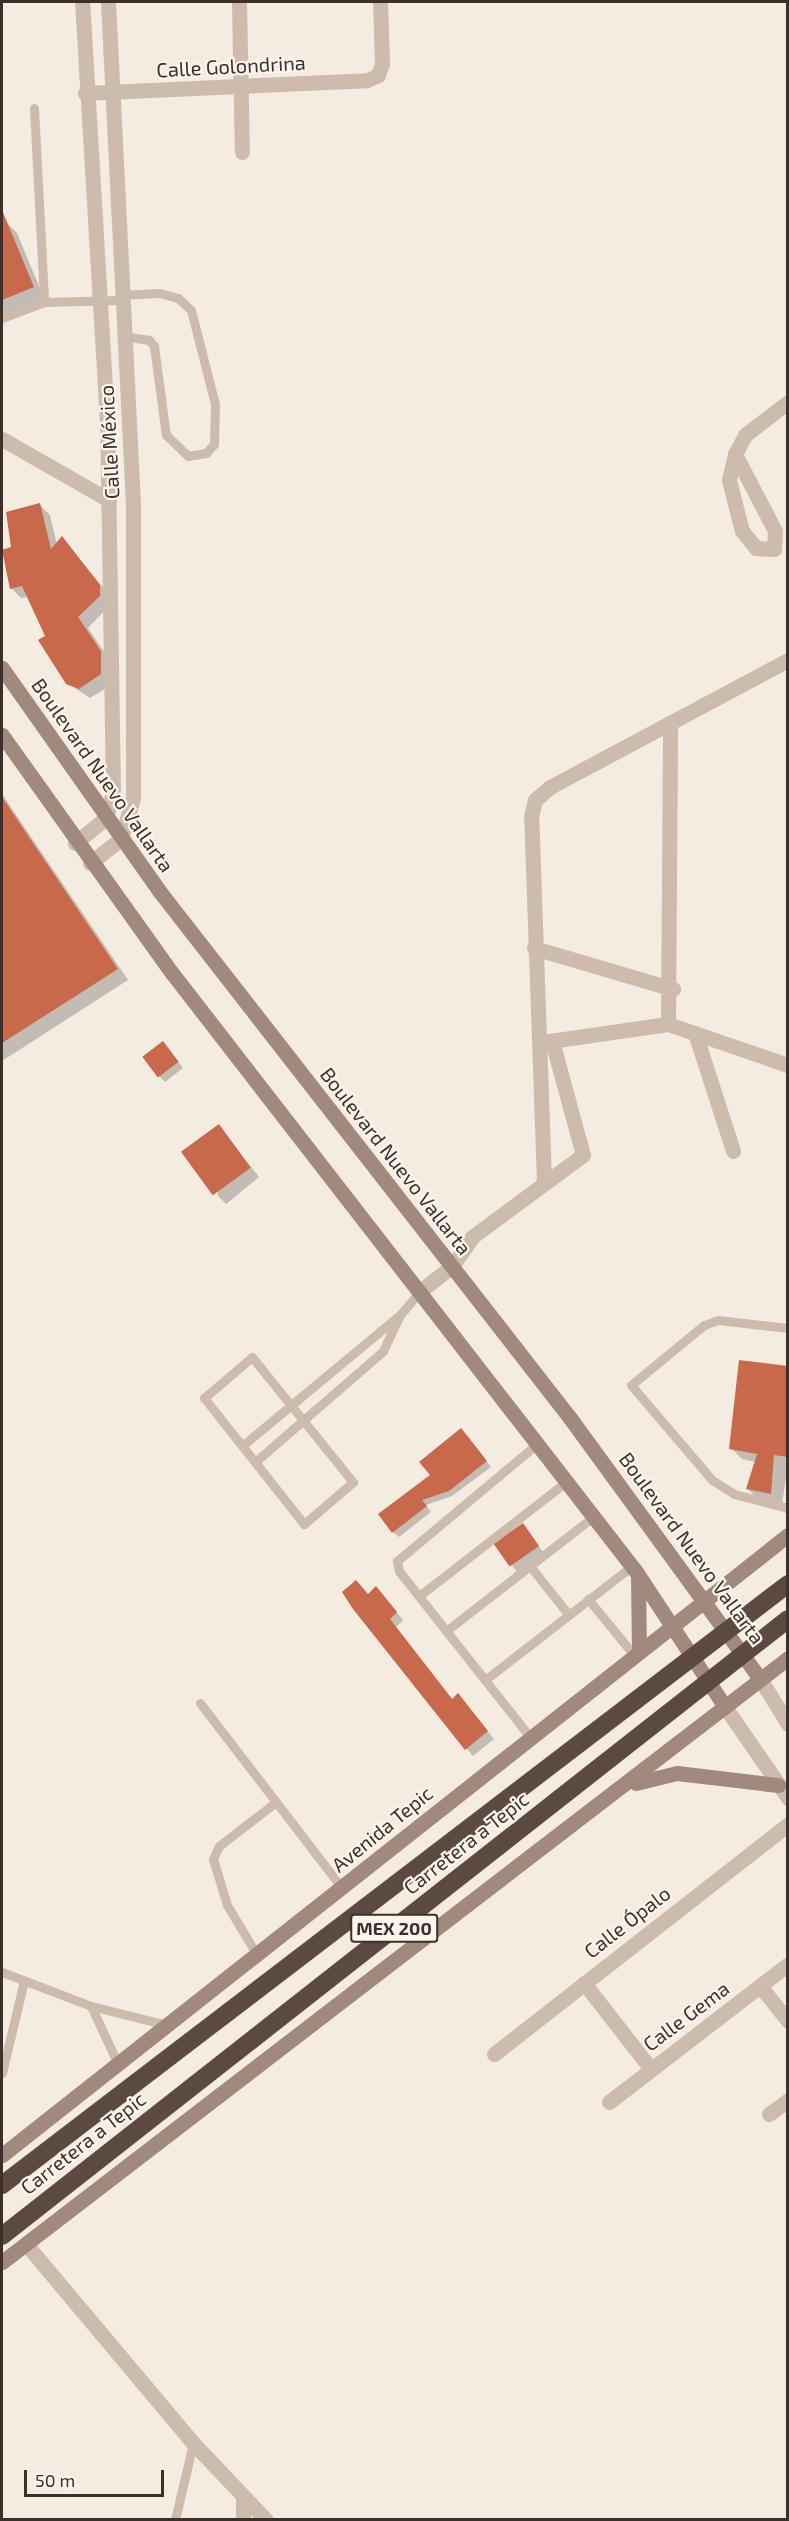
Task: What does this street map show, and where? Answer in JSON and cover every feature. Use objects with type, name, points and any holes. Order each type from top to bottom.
[{"type":"highway","name":"Carretera a Tepic","points":[[2,2185],[788,1584]]},
{"type":"highway","name":"Carretera a Tepic","points":[[2,2236],[788,1619]]},
{"type":"main road","name":"Boulevard Nuevo Vallarta","points":[[2,668],[121,839],[705,1597],[760,1679]]},
{"type":"main road","points":[[2,735],[90,863],[635,1569],[725,1707]]},
{"type":"main road","name":"Avenida Tepic","points":[[2,2154],[342,1888],[705,1597],[788,1535]]},
{"type":"main road","points":[[635,1569],[636,1652]]},
{"type":"main road","points":[[2,2262],[627,1786],[788,1658]]},
{"type":"main road","points":[[627,1786],[677,1773],[783,1792]]},
{"type":"street","name":"Calle México","points":[[82,2],[85,93],[110,500],[113,791],[106,818]]},
{"type":"street","name":"Calle México","points":[[108,2],[120,298],[134,504],[133,798],[121,839]]},
{"type":"street","points":[[239,2],[242,152]]},
{"type":"street","name":"Calle Golondrina","points":[[85,93],[367,80],[378,75],[380,2]]},
{"type":"street","points":[[735,454],[775,531],[774,549],[756,548],[742,531],[729,480],[735,454],[745,435],[788,402]]},
{"type":"street","points":[[2,439],[110,500]]},
{"type":"street","points":[[544,1182],[544,1042],[534,948],[531,817],[535,800],[550,787],[788,660]]},
{"type":"street","points":[[668,1024],[672,988],[670,723]]},
{"type":"street","points":[[75,843],[106,818]]},
{"type":"street","points":[[90,863],[121,839]]},
{"type":"street","points":[[534,948],[672,988]]},
{"type":"street","points":[[544,1042],[668,1024],[788,1065]]},
{"type":"street","points":[[695,1033],[733,1151]]},
{"type":"street","points":[[419,1292],[452,1266],[472,1237],[544,1182],[576,1162],[583,1145],[544,1042]]},
{"type":"street","points":[[760,1679],[788,1724]]},
{"type":"street","points":[[725,1707],[783,1792]]},
{"type":"street","name":"Calle Ópalo","points":[[494,2054],[788,1824]]},
{"type":"street","name":"Calle Gema","points":[[609,2102],[788,1964]]},
{"type":"street","points":[[584,1983],[651,2069]]},
{"type":"street","points":[[760,1986],[788,2021]]},
{"type":"street","points":[[770,2114],[788,2100]]},
{"type":"street","points":[[26,2244],[194,2443],[261,2518]]},
{"type":"street","points":[[243,2497],[243,2520]]},
{"type":"lane","points":[[34,108],[44,302]]},
{"type":"lane","points":[[2,318],[44,302],[98,300],[160,293],[178,298],[191,310],[215,404],[214,444],[206,453],[188,456],[166,435],[154,346],[149,340],[123,336]]},
{"type":"lane","points":[[255,1462],[383,1351],[400,1316],[419,1292]]},
{"type":"lane","points":[[242,1446],[289,1404],[400,1316]]},
{"type":"lane","points":[[788,1328],[718,1320],[704,1325],[631,1385],[712,1480],[734,1494],[788,1508]]},
{"type":"lane","points":[[252,1357],[289,1404],[353,1482],[304,1524],[204,1398],[252,1357]]},
{"type":"lane","points":[[530,1737],[399,1571],[402,1552],[537,1444]]},
{"type":"lane","points":[[419,1596],[567,1481]]},
{"type":"lane","points":[[446,1631],[594,1516]]},
{"type":"lane","points":[[530,1566],[568,1614]]},
{"type":"lane","points":[[485,1680],[588,1599],[635,1569]]},
{"type":"lane","points":[[588,1599],[636,1652]]},
{"type":"lane","points":[[200,1703],[342,1888]]},
{"type":"lane","points":[[257,1955],[227,1905],[213,1873],[219,1846],[276,1802]]},
{"type":"lane","points":[[2,1972],[91,2006],[167,2025]]},
{"type":"lane","points":[[2,2073],[24,1981]]},
{"type":"lane","points":[[91,2006],[117,2062]]},
{"type":"lane","points":[[176,2520],[194,2443]]},
{"type":"building","points":[[2,210],[34,287],[2,300]]},
{"type":"building","points":[[40,503],[51,549],[62,536],[100,585],[100,596],[78,617],[101,651],[101,674],[79,689],[66,684],[38,640],[45,636],[22,586],[10,589],[2,550],[11,547],[6,512]]},
{"type":"building","points":[[2,797],[118,969],[2,1043]]},
{"type":"building","points":[[163,1041],[179,1062],[158,1077],[142,1057]]},
{"type":"building","points":[[219,1124],[251,1168],[213,1195],[181,1152]]},
{"type":"building","points":[[739,1360],[788,1366],[788,1457],[774,1455],[771,1494],[746,1489],[757,1454],[729,1449]]},
{"type":"building","points":[[461,1428],[487,1461],[449,1491],[422,1500],[427,1506],[392,1533],[378,1514],[430,1475],[419,1462]]},
{"type":"building","points":[[523,1523],[539,1546],[510,1567],[494,1544]]},
{"type":"building","points":[[356,1580],[368,1594],[376,1586],[397,1612],[390,1619],[452,1699],[458,1693],[488,1731],[465,1750],[342,1592]]}]
